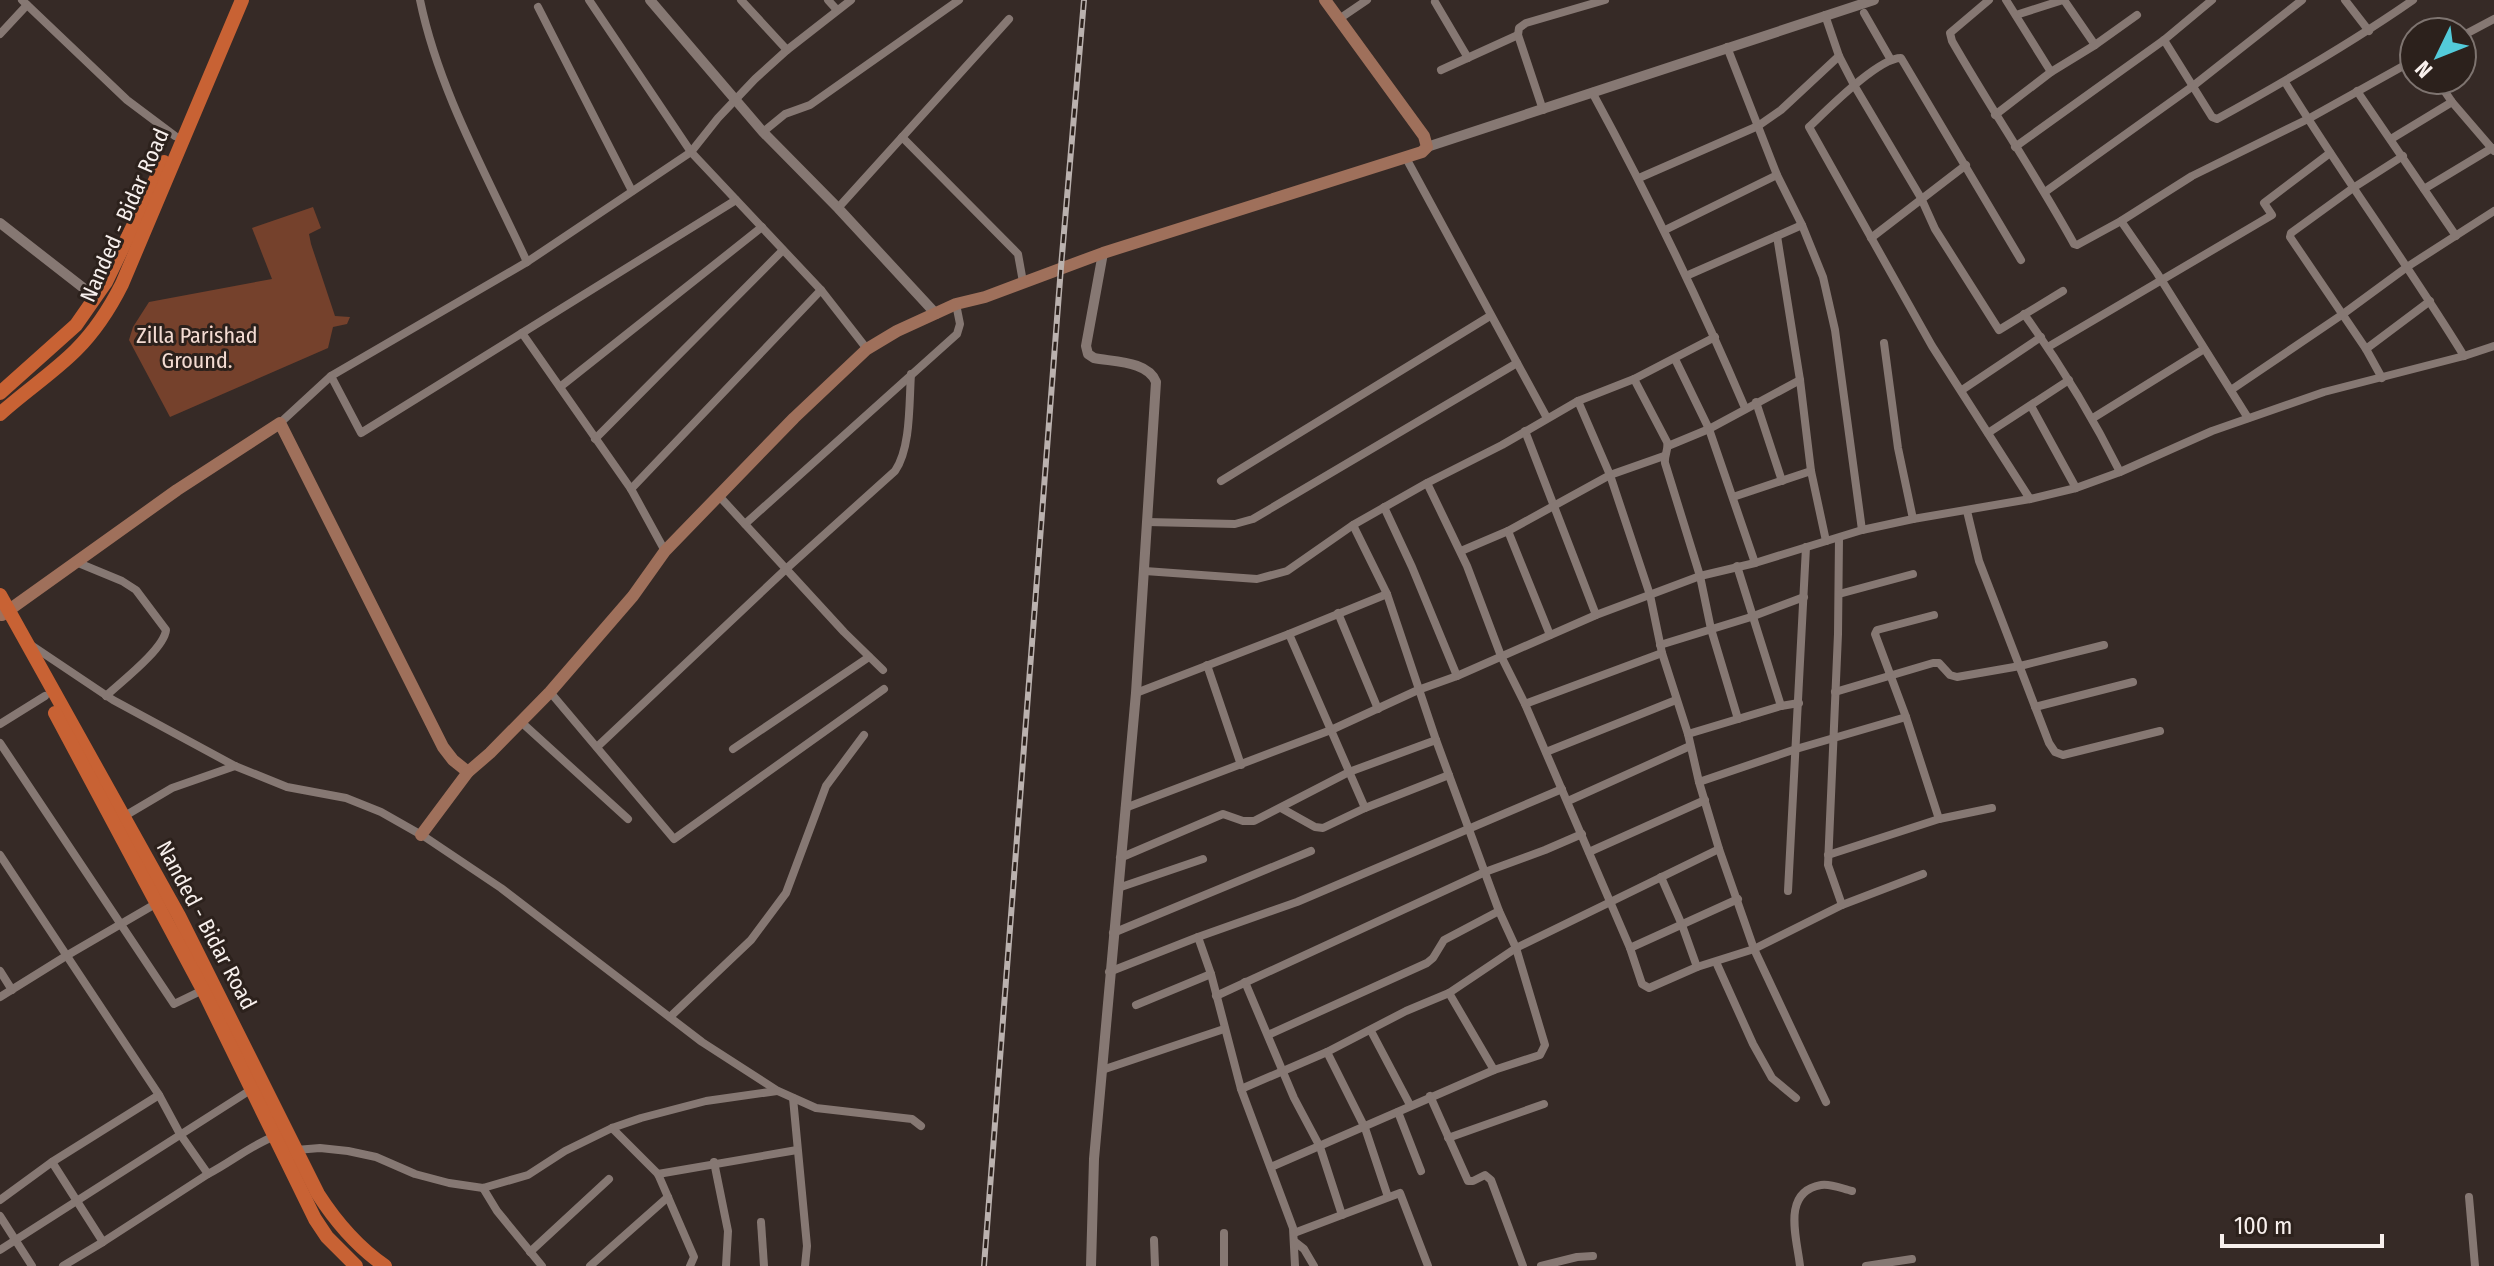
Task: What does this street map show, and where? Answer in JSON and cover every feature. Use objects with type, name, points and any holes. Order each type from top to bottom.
[{"type":"highway","name":"Nanded - Bidar Road","points":[[0,393],[76,325],[106,282],[175,136],[233,0]]},
{"type":"highway","name":"Nanded - Bidar Road","points":[[0,414],[74,352],[93,332],[112,303],[242,0]]},
{"type":"highway","name":"Nanded - Bidar Road","points":[[0,595],[3,613],[45,696],[164,900],[290,1153],[315,1219],[327,1237],[356,1266]]},
{"type":"highway","name":"Nanded - Bidar Road","points":[[3,613],[27,641],[118,818]]},
{"type":"highway","name":"Nanded - Bidar Road","points":[[164,900],[273,1137],[290,1153],[336,1222],[358,1245],[385,1266]]},
{"type":"main road","points":[[421,835],[468,772],[550,692],[633,596],[665,551],[794,418],[867,349],[897,331],[956,304],[985,297],[1103,253],[1422,152],[1427,147],[1424,136],[1325,0]]},
{"type":"main road","points":[[3,613],[177,490],[280,423],[443,747],[468,772]]},
{"type":"street","points":[[420,0],[427,35],[441,76],[527,262]]},
{"type":"street","points":[[589,0],[691,152],[821,290],[867,349]]},
{"type":"street","points":[[650,0],[763,132],[936,314]]},
{"type":"street","points":[[741,0],[787,50]]},
{"type":"street","points":[[828,0],[837,10]]},
{"type":"street","points":[[280,423],[331,376],[527,262],[691,152],[755,79],[851,0]]},
{"type":"street","points":[[763,132],[785,114],[810,105],[959,0]]},
{"type":"street","points":[[1339,19],[1367,0]]},
{"type":"street","points":[[1543,110],[1518,35],[1519,28],[1526,23],[1605,0]]},
{"type":"street","points":[[1427,147],[1825,15],[1844,5],[1874,0]]},
{"type":"street","points":[[1989,0],[1950,33],[1952,41],[2077,245],[2192,176],[2308,119],[2398,69]]},
{"type":"street","points":[[2006,0],[2051,72]]},
{"type":"street","points":[[2016,15],[2063,0],[2095,45]]},
{"type":"street","points":[[2015,147],[2164,40],[2212,0]]},
{"type":"street","points":[[2045,192],[2193,86],[2302,0]]},
{"type":"street","points":[[2345,0],[2369,31]]},
{"type":"street","points":[[2164,40],[2212,117],[2217,119],[2285,82],[2413,0]]},
{"type":"street","points":[[1436,1],[1468,58]]},
{"type":"street","points":[[0,34],[24,2],[127,100],[175,136]]},
{"type":"street","points":[[538,7],[632,191]]},
{"type":"street","points":[[1864,13],[1891,60]]},
{"type":"street","points":[[1825,15],[1839,56],[1854,85],[1921,198],[1935,229],[1999,330],[2063,291]]},
{"type":"street","points":[[1995,115],[2051,72],[2137,15]]},
{"type":"street","points":[[838,208],[1009,19]]},
{"type":"street","points":[[1441,70],[1518,35]]},
{"type":"street","points":[[1727,47],[1777,175],[1823,277],[1835,330],[1862,530]]},
{"type":"street","points":[[1639,178],[1758,126],[1781,110],[1839,56]]},
{"type":"street","points":[[2021,260],[1904,62],[1897,57],[1854,85],[1809,127],[1932,346],[2030,499]]},
{"type":"street","points":[[2285,82],[2464,356]]},
{"type":"street","points":[[2357,91],[2456,236]]},
{"type":"street","points":[[1592,92],[1665,230],[1745,408]]},
{"type":"street","points":[[2424,189],[2493,150],[2448,96]]},
{"type":"street","points":[[2391,139],[2452,102]]},
{"type":"street","points":[[902,137],[1018,254],[1023,282]]},
{"type":"street","points":[[2048,347],[2272,215],[2264,203],[2330,153]]},
{"type":"street","points":[[2382,378],[2366,349],[2290,237],[2291,233],[2353,188],[2403,156]]},
{"type":"street","points":[[1406,158],[1547,418]]},
{"type":"street","points":[[1871,238],[1966,165]]},
{"type":"street","points":[[1665,230],[1777,175]]},
{"type":"street","points":[[331,376],[361,433],[736,200]]},
{"type":"street","points":[[2231,390],[2407,267],[2494,211]]},
{"type":"street","points":[[2121,221],[2248,418]]},
{"type":"street","points":[[0,223],[95,297]]},
{"type":"street","points":[[1686,276],[1802,225]]},
{"type":"street","points":[[560,387],[762,227]]},
{"type":"street","points":[[1777,236],[1811,471],[1826,541]]},
{"type":"street","points":[[595,439],[783,250]]},
{"type":"street","points":[[1091,1266],[1094,1159],[1136,693],[1156,382],[1146,368],[1094,358],[1088,354],[1086,346],[1103,253]]},
{"type":"street","points":[[631,489],[821,290]]},
{"type":"street","points":[[2366,349],[2430,301]]},
{"type":"street","points":[[745,524],[957,334],[960,324],[956,304]]},
{"type":"street","points":[[2024,314],[2093,418],[2120,472]]},
{"type":"street","points":[[1221,481],[1490,316]]},
{"type":"street","points":[[522,333],[631,489],[665,551]]},
{"type":"street","points":[[1145,571],[1257,579],[1287,571],[1353,525],[1427,483],[1578,401],[1634,379],[1715,337]]},
{"type":"street","points":[[1962,390],[2041,337]]},
{"type":"street","points":[[1884,343],[1896,436],[1913,519]]},
{"type":"street","points":[[1125,808],[1331,730],[1596,615],[1700,576],[1755,563],[1862,530],[2076,488],[2212,431],[2324,392],[2494,346]]},
{"type":"street","points":[[2093,418],[2204,349]]},
{"type":"street","points":[[1675,359],[1709,429],[1755,563]]},
{"type":"street","points":[[1147,522],[1235,524],[1253,519],[1517,363]]},
{"type":"street","points":[[597,747],[895,471],[904,450],[911,374]]},
{"type":"street","points":[[1634,379],[1668,446]]},
{"type":"street","points":[[1738,719],[1664,456],[1668,446],[1709,429],[1800,380]]},
{"type":"street","points":[[1988,433],[2069,380]]},
{"type":"street","points":[[1578,401],[1610,475],[1650,595],[1661,649],[1688,734],[1699,782],[1754,949],[1826,1102]]},
{"type":"street","points":[[1756,402],[1782,481]]},
{"type":"street","points":[[2031,406],[2076,488]]},
{"type":"street","points":[[1525,431],[1596,615]]},
{"type":"street","points":[[1461,551],[1508,531],[1610,475],[1664,456]]},
{"type":"street","points":[[1733,497],[1811,471]]},
{"type":"street","points":[[1427,483],[1461,551],[1501,656],[1568,801],[1642,984],[1647,988],[1697,967],[1754,949],[1842,905],[1923,874]]},
{"type":"street","points":[[720,497],[883,670]]},
{"type":"street","points":[[1384,507],[1457,676]]},
{"type":"street","points":[[1967,511],[1979,561],[2055,752],[2063,755],[2160,731]]},
{"type":"street","points":[[1271,1167],[1365,1128],[1430,1096],[1540,1055],[1545,1045],[1516,948],[1499,911],[1436,740],[1387,594],[1353,525]]},
{"type":"street","points":[[1508,531],[1550,635]]},
{"type":"street","points":[[1839,538],[1828,855],[1830,873],[1842,905]]},
{"type":"street","points":[[1788,891],[1806,547]]},
{"type":"street","points":[[76,562],[136,590],[166,630],[165,638],[106,696]]},
{"type":"street","points":[[1737,566],[1781,706]]},
{"type":"street","points":[[1839,594],[1913,574]]},
{"type":"street","points":[[1136,693],[1387,594]]},
{"type":"street","points":[[1525,704],[1711,629],[1804,597]]},
{"type":"street","points":[[1338,613],[1378,709]]},
{"type":"street","points":[[1934,615],[1877,630],[1875,638],[1906,717],[1939,819]]},
{"type":"street","points":[[1289,634],[1365,808]]},
{"type":"street","points":[[27,641],[106,696],[235,766],[287,787],[346,798],[381,812],[421,835],[501,888],[702,1042],[778,1091],[816,1108],[912,1119],[921,1126]]},
{"type":"street","points":[[1835,692],[1933,663],[1939,663],[1950,675],[1957,677],[2020,666],[2104,645]]},
{"type":"street","points":[[733,749],[869,657]]},
{"type":"street","points":[[1207,665],[1241,765]]},
{"type":"street","points":[[2035,707],[2133,682]]},
{"type":"street","points":[[550,692],[674,839],[884,689]]},
{"type":"street","points":[[0,724],[45,696]]},
{"type":"street","points":[[1546,752],[1676,700]]},
{"type":"street","points":[[1688,734],[1799,703]]},
{"type":"street","points":[[1699,782],[1796,749],[1906,717]]},
{"type":"street","points":[[520,721],[628,819]]},
{"type":"street","points":[[670,1017],[751,940],[786,893],[826,786],[864,735]]},
{"type":"street","points":[[1120,858],[1223,814],[1243,821],[1254,821],[1349,772],[1436,740]]},
{"type":"street","points":[[0,743],[174,1004],[203,990]]},
{"type":"street","points":[[1568,801],[1690,746]]},
{"type":"street","points":[[118,818],[172,788],[235,766]]},
{"type":"street","points":[[1281,808],[1315,827],[1323,828],[1449,775]]},
{"type":"street","points":[[1109,972],[1297,902],[1562,789]]},
{"type":"street","points":[[1589,852],[1705,800]]},
{"type":"street","points":[[1828,855],[1939,819],[1992,808]]},
{"type":"street","points":[[1216,996],[1485,872],[1582,834]]},
{"type":"street","points":[[1241,1089],[1327,1052],[1406,1011],[1449,993],[1516,948],[1719,849]]},
{"type":"street","points":[[1113,933],[1311,851]]},
{"type":"street","points":[[0,855],[208,1174]]},
{"type":"street","points":[[1118,888],[1203,859]]},
{"type":"street","points":[[1661,877],[1697,967]]},
{"type":"street","points":[[1630,948],[1738,899]]},
{"type":"street","points":[[0,997],[164,900]]},
{"type":"street","points":[[1268,1035],[1427,963],[1444,940],[1499,911]]},
{"type":"street","points":[[1198,937],[1211,974],[1241,1089],[1294,1238],[1295,1266]]},
{"type":"street","points":[[1716,962],[1772,1078],[1796,1098]]},
{"type":"street","points":[[0,971],[12,990]]},
{"type":"street","points":[[1136,1005],[1211,974]]},
{"type":"street","points":[[1245,982],[1283,1072],[1320,1147],[1342,1215]]},
{"type":"street","points":[[1449,993],[1494,1070]]},
{"type":"street","points":[[1102,1070],[1224,1029]]},
{"type":"street","points":[[1371,1031],[1410,1105]]},
{"type":"street","points":[[1327,1052],[1365,1128],[1388,1197]]},
{"type":"street","points":[[0,1250],[252,1088]]},
{"type":"street","points":[[290,1153],[320,1148],[348,1151],[376,1157],[415,1174],[483,1188],[528,1175],[565,1151],[612,1128],[706,1101],[778,1091]]},
{"type":"street","points":[[0,1200],[52,1162],[159,1095]]},
{"type":"street","points":[[1430,1096],[1468,1181],[1485,1175],[1491,1180],[1523,1266]]},
{"type":"street","points":[[793,1098],[807,1246],[805,1266]]},
{"type":"street","points":[[1448,1138],[1544,1104]]},
{"type":"street","points":[[1398,1112],[1421,1171]]},
{"type":"street","points":[[612,1128],[658,1174],[694,1257],[690,1266]]},
{"type":"street","points":[[63,1266],[232,1162],[257,1143],[273,1137]]},
{"type":"street","points":[[658,1174],[797,1150]]},
{"type":"street","points":[[52,1162],[103,1242]]},
{"type":"street","points":[[714,1162],[728,1231],[726,1266]]},
{"type":"street","points":[[530,1252],[609,1179]]},
{"type":"street","points":[[1800,1266],[1794,1207],[1799,1198],[1823,1184],[1852,1191]]},
{"type":"street","points":[[483,1188],[497,1211],[542,1266]]},
{"type":"street","points":[[1294,1238],[1342,1215],[1400,1193],[1428,1266]]},
{"type":"street","points":[[590,1266],[668,1197]]},
{"type":"street","points":[[2469,1197],[2475,1266]]},
{"type":"street","points":[[0,1216],[32,1266]]},
{"type":"street","points":[[761,1222],[764,1266]]},
{"type":"street","points":[[1224,1233],[1224,1266]]},
{"type":"street","points":[[1294,1238],[1314,1266]]},
{"type":"street","points":[[1154,1240],[1155,1266]]},
{"type":"street","points":[[1541,1266],[1593,1256]]},
{"type":"street","points":[[1866,1266],[1912,1259]]},
{"type":"green space","name":"Zilla Parishad Ground.","points":[[313,207],[321,228],[309,234],[311,244],[335,316],[350,317],[347,324],[333,327],[328,348],[170,417],[129,340],[133,327],[149,302],[272,279],[252,228]]},
{"type":"railway","points":[[984,1266],[1084,0]]}]
